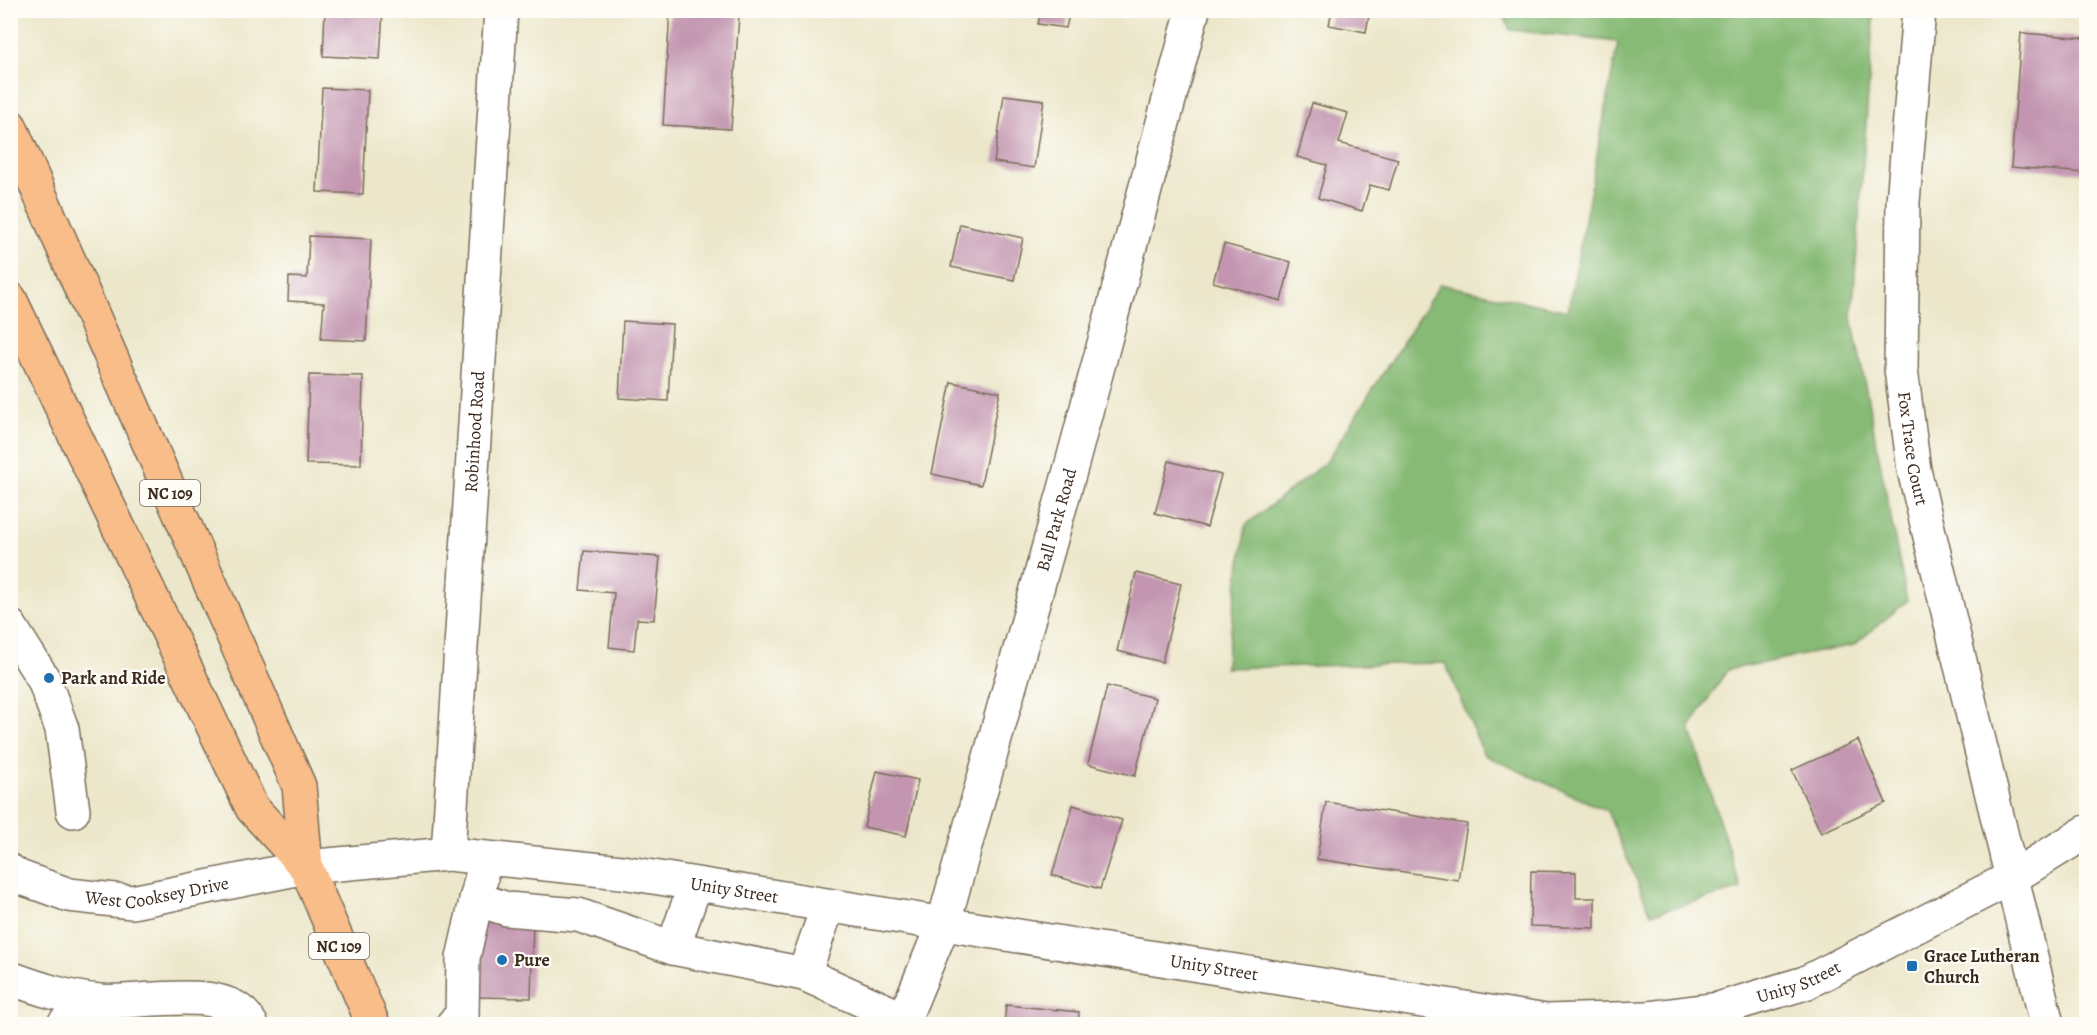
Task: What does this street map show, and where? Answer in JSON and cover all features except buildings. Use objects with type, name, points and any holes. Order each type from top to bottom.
[{"type":"main road","name":"NC 109","points":[[10,126],[299,786],[306,867],[373,1024]]},
{"type":"main road","name":"NC 109","points":[[10,299],[252,808],[306,867]]},
{"type":"street","name":"Robinhood Road","points":[[448,854],[501,10]]},
{"type":"street","name":"Ball Park Road","points":[[903,1022],[943,925],[1076,449],[1193,10]]},
{"type":"street","name":"Fox Trace Court","points":[[1919,10],[1903,202],[1901,369],[1914,470],[2048,1024]]},
{"type":"street","points":[[10,626],[44,680],[62,729],[73,811]]},
{"type":"street","name":"Unity Street","points":[[306,867],[448,854],[588,869],[1546,1021],[1624,1022],[1718,1009],[1805,983],[2013,877],[2086,832]]},
{"type":"street","points":[[453,1024],[462,1016],[463,958],[485,858]]},
{"type":"street","name":"West Cooksey Drive","points":[[10,872],[69,895],[132,902],[306,867]]},
{"type":"street","points":[[578,915],[588,869]]},
{"type":"street","points":[[674,948],[695,885]]},
{"type":"street","points":[[476,899],[507,909],[578,915],[674,948],[804,974],[903,1022]]},
{"type":"street","points":[[804,974],[828,906]]},
{"type":"street","points":[[10,978],[50,993],[100,1001],[208,999],[227,1003],[246,1016],[250,1024]]},
{"type":"street","points":[[64,1024],[100,1001]]},
{"type":"green space","points":[[1502,11],[1874,11],[1852,318],[1907,601],[1854,645],[1727,670],[1690,728],[1741,889],[1651,914],[1607,811],[1484,755],[1445,663],[1225,668],[1246,525],[1327,461],[1440,284],[1568,311],[1618,42],[1510,30]]},
{"type":"place","name":"Park and Ride","points":[[49,678]]},
{"type":"place","name":"Pure","points":[[502,960]]},
{"type":"place","name":"Grace Lutheran Church","points":[[1912,966]]}]
